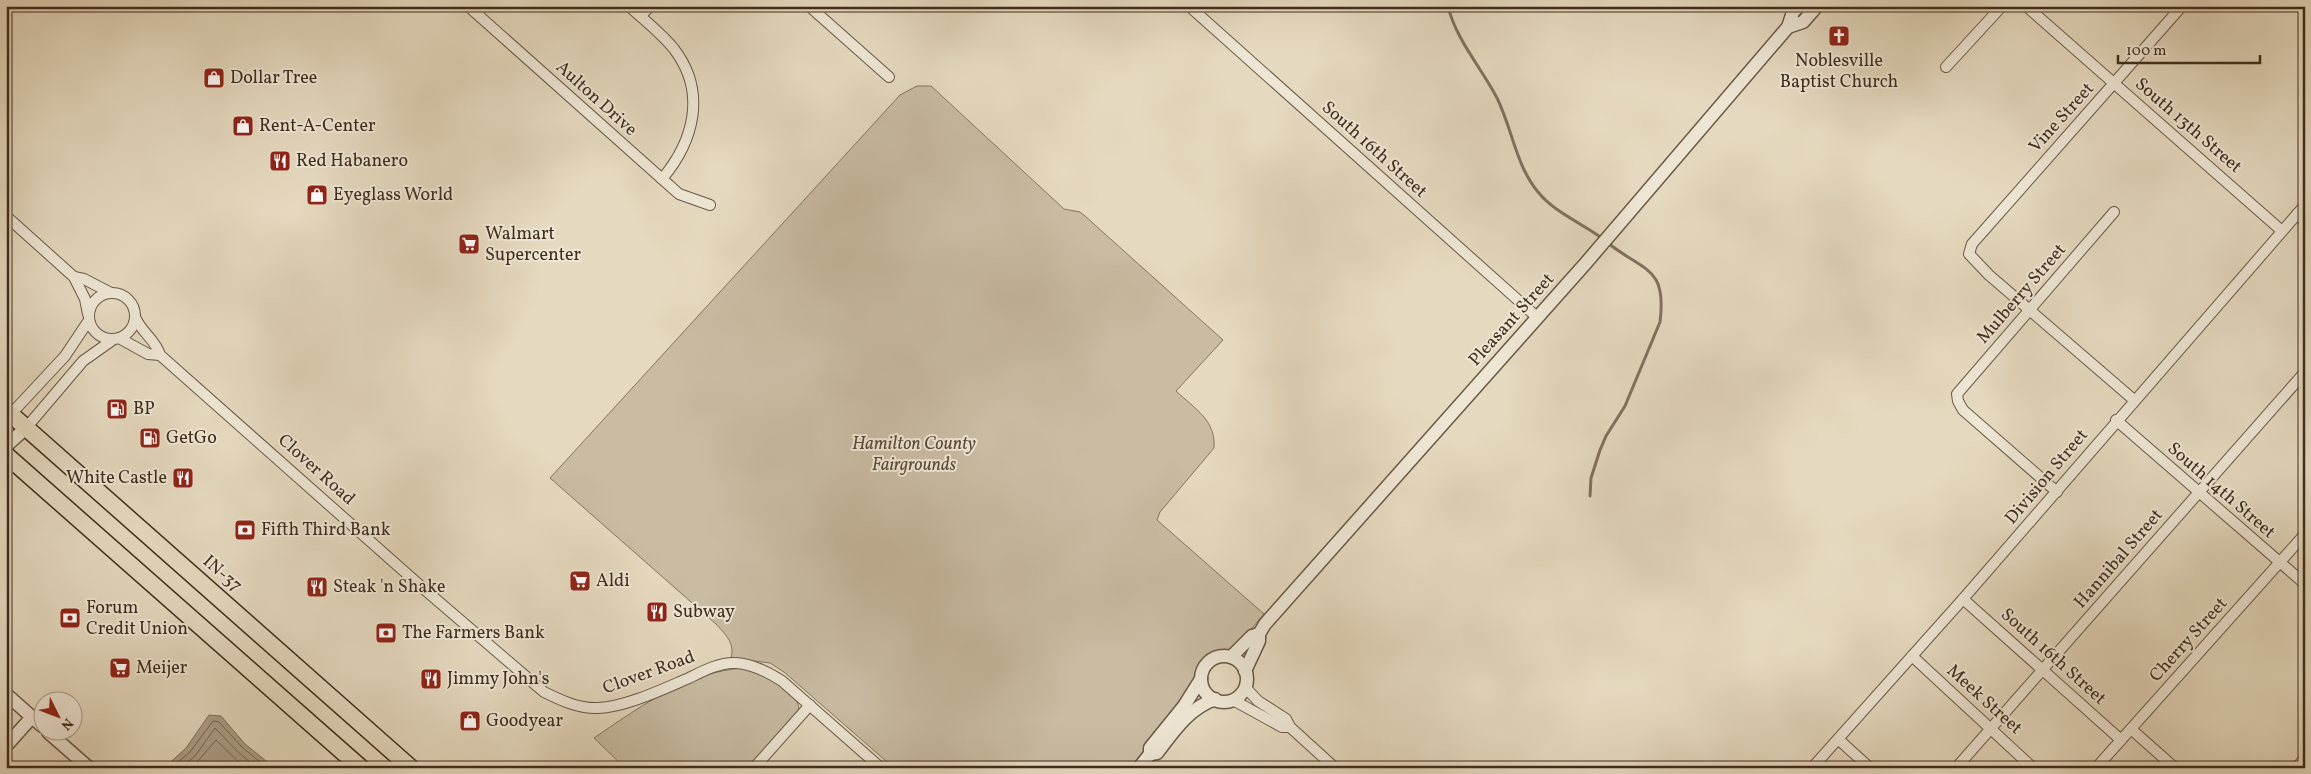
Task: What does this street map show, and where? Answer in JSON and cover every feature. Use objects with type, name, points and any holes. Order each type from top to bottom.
[{"type":"highway","name":"IN-37","points":[[8,415],[26,428],[411,768]]},
{"type":"highway","points":[[6,454],[361,768]]},
{"type":"street","name":"Aulton Drive","points":[[468,6],[679,194],[710,205]]},
{"type":"street","points":[[629,6],[675,50],[685,67],[694,100],[685,146],[675,164],[662,179]]},
{"type":"street","points":[[641,16],[650,6]]},
{"type":"street","points":[[809,6],[889,77]]},
{"type":"street","name":"South 16th Street","points":[[1189,6],[1538,318]]},
{"type":"street","name":"Pleasant Street","points":[[1245,671],[1259,641],[1259,634],[1265,624],[1604,242],[1788,27],[1793,12],[1799,6]]},
{"type":"street","name":"Pleasant Street","points":[[1788,27],[1802,22],[1817,6]]},
{"type":"street","points":[[1946,68],[2002,6]]},
{"type":"street","name":"South 13th Street","points":[[2026,6],[2282,231]]},
{"type":"street","name":"Vine Street","points":[[2029,309],[1989,275],[1969,254],[1972,244],[2182,6]]},
{"type":"street","name":"Division Street","points":[[1812,768],[2057,492],[2116,420],[2305,205]]},
{"type":"street","name":"Mulberry Street","points":[[2057,492],[1963,410],[1957,398],[1959,391],[2114,212]]},
{"type":"street","points":[[2297,214],[2305,222]]},
{"type":"street","points":[[6,216],[74,277],[85,299],[89,318],[95,332],[101,336],[117,338]]},
{"type":"street","points":[[6,446],[26,428],[83,361],[132,328],[135,317],[131,303],[126,298],[110,293],[84,279],[74,277]]},
{"type":"street","points":[[8,415],[65,356],[89,318],[90,310],[97,298],[110,293]]},
{"type":"street","points":[[2029,309],[2134,400]]},
{"type":"street","name":"Clover Road","points":[[135,317],[142,331],[158,348],[160,355],[424,589],[544,692],[564,702],[597,709],[616,706],[671,686],[712,668],[734,663],[754,667],[772,675],[810,705],[881,768]]},
{"type":"street","name":"Clover Road","points":[[117,338],[148,354],[160,355]]},
{"type":"street","name":"Hannibal Street","points":[[1956,768],[2305,372]]},
{"type":"street","name":"South 14th Street","points":[[2116,420],[2305,584]]},
{"type":"street","name":"Cherry Street","points":[[2096,768],[2305,534]]},
{"type":"street","name":"South 16th Street","points":[[1963,599],[2121,740]]},
{"type":"street","name":"Pleasant Street","points":[[1231,657],[1252,636],[1259,634]]},
{"type":"street","name":"Meek Street","points":[[1912,656],[2033,768]]},
{"type":"street","points":[[1139,768],[1150,754],[1150,748],[1184,706],[1201,679],[1202,672],[1210,660],[1217,657],[1231,657],[1238,660],[1245,671],[1245,687],[1233,700]]},
{"type":"street","points":[[1201,679],[1206,693],[1215,700]]},
{"type":"street","points":[[1245,687],[1258,700],[1286,720],[1290,727],[1335,768]]},
{"type":"street","points":[[6,694],[32,717],[6,746]]},
{"type":"street","points":[[1150,754],[1157,753],[1185,718],[1194,710],[1215,700],[1233,700],[1282,727],[1290,727]]},
{"type":"street","points":[[754,768],[810,705]]},
{"type":"street","points":[[2131,729],[2174,768]]},
{"type":"street","points":[[1838,739],[1870,768]]},
{"type":"street","points":[[59,742],[89,768]]},
{"type":"street","points":[[2296,768],[2305,758]]},
{"type":"green space","name":"Hamilton County Fairgrounds","points":[[917,86],[931,86],[1064,209],[1080,212],[1085,216],[1223,340],[1176,391],[1208,422],[1214,438],[1214,448],[1160,512],[1157,520],[1264,614],[1235,648],[1223,651],[1207,659],[1199,668],[1186,699],[1130,768],[894,768],[784,672],[770,663],[731,658],[731,644],[716,624],[550,478],[900,95]]},
{"type":"green space","points":[[744,668],[769,678],[786,689],[793,695],[799,710],[747,768],[625,768],[594,738],[646,703],[684,684],[704,676]]},
{"type":"water","points":[[209,715],[221,716],[245,744],[275,768],[164,768],[186,748]]},
{"type":"waterway","points":[[1448,6],[1463,42],[1497,98],[1519,159],[1531,182],[1552,206],[1603,239]]},
{"type":"waterway","points":[[1590,496],[1591,478],[1600,450],[1606,436],[1625,406],[1660,322],[1660,290],[1656,280],[1650,272],[1608,243]]},
{"type":"place","name":"Noblesville Baptist Church","points":[[1839,36]]},
{"type":"place","name":"Dollar Tree","points":[[214,78]]},
{"type":"place","name":"Rent-A-Center","points":[[243,126]]},
{"type":"place","name":"Red Habanero","points":[[280,161]]},
{"type":"place","name":"Eyeglass World","points":[[317,195]]},
{"type":"place","name":"Walmart Supercenter","points":[[469,244]]},
{"type":"place","name":"BP","points":[[117,409]]},
{"type":"place","name":"GetGo","points":[[150,438]]},
{"type":"place","name":"White Castle","points":[[183,478]]},
{"type":"place","name":"Fifth Third Bank","points":[[245,530]]},
{"type":"place","name":"Aldi","points":[[580,581]]},
{"type":"place","name":"Steak 'n Shake","points":[[317,587]]},
{"type":"place","name":"Subway","points":[[657,612]]},
{"type":"place","name":"Forum Credit Union","points":[[70,618]]},
{"type":"place","name":"The Farmers Bank","points":[[386,633]]},
{"type":"place","name":"Meijer","points":[[120,668]]},
{"type":"place","name":"Jimmy John's","points":[[431,679]]},
{"type":"place","name":"Goodyear","points":[[470,721]]}]
